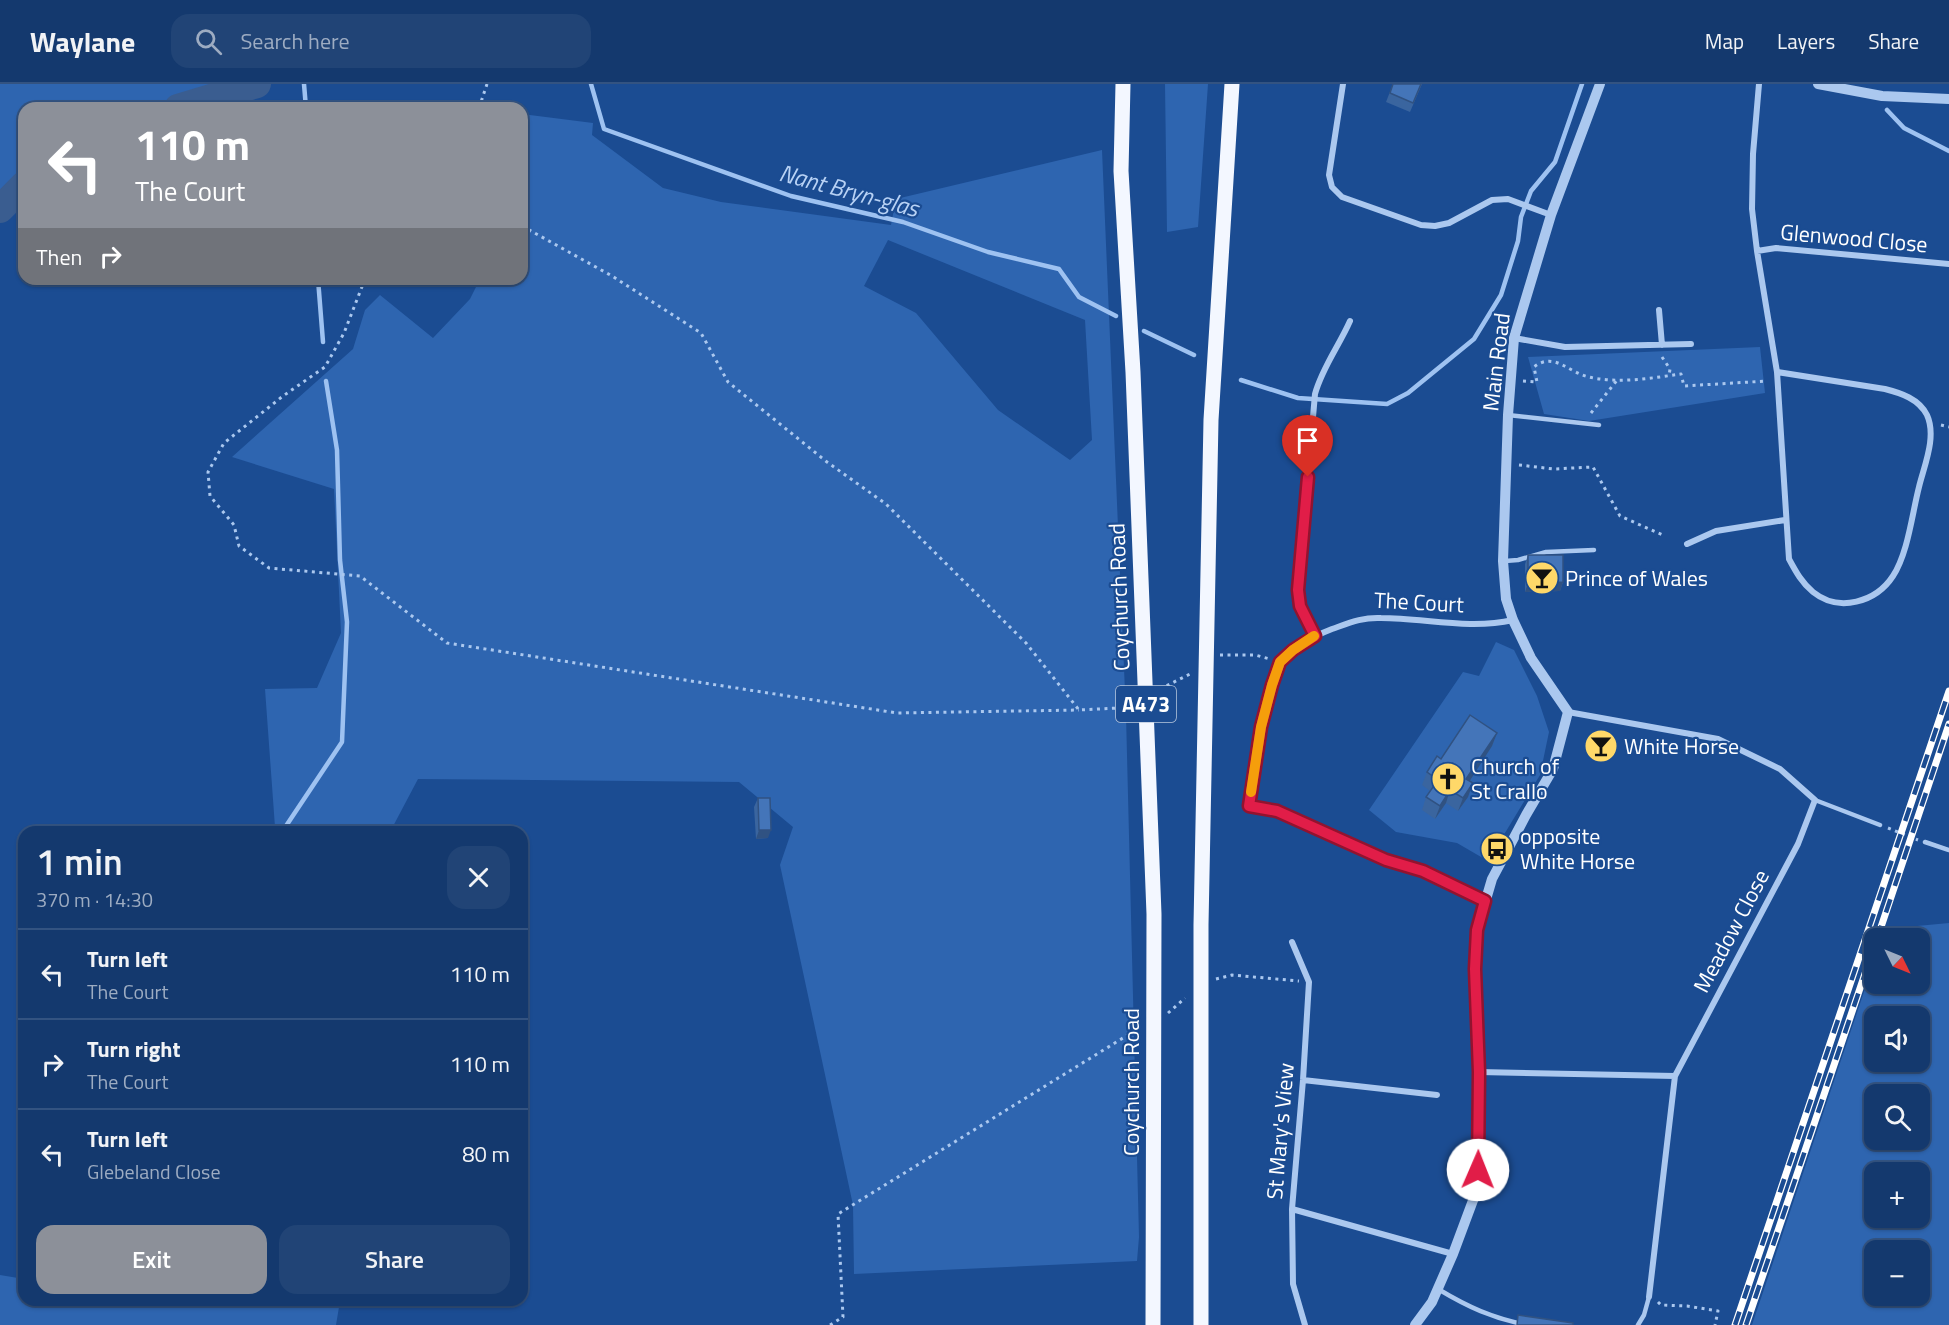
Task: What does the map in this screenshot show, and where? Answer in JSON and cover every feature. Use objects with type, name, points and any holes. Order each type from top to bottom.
[{"type":"main road","name":"Coychurch Road","points":[[1123,84],[1121,171],[1133,372],[1154,914],[1153,1325]]},
{"type":"main road","name":"A473","points":[[1201,1325],[1202,984],[1212,420],[1232,84]]},
{"type":"street","points":[[1343,84],[1329,175],[1332,187],[1342,197],[1421,225],[1449,224],[1492,200],[1508,199],[1551,215]]},
{"type":"street","name":"Main Road","points":[[1513,620],[1506,599],[1503,561],[1508,415],[1514,338],[1551,215],[1600,84]]},
{"type":"street","name":"Glenwood Close","points":[[1760,84],[1753,154],[1752,198],[1757,251],[1777,372],[1789,559],[1802,581],[1815,594],[1829,601],[1847,604],[1865,599],[1881,591],[1894,575],[1903,553],[1930,438],[1927,416],[1917,404],[1902,393],[1885,388],[1777,372]]},
{"type":"street","points":[[1818,84],[1882,96],[1949,99]]},
{"type":"street","name":"Glenwood Close","points":[[1757,251],[1776,248],[1949,264]]},
{"type":"street","points":[[1659,310],[1662,345]]},
{"type":"street","points":[[1315,636],[1300,606],[1298,590],[1315,394],[1319,377],[1341,341],[1350,321]]},
{"type":"street","points":[[1514,338],[1565,347],[1691,344]]},
{"type":"street","points":[[1687,544],[1716,531],[1785,520]]},
{"type":"street","name":"The Court","points":[[1280,662],[1293,650],[1315,636],[1358,620],[1379,618],[1488,625],[1513,620]]},
{"type":"street","points":[[1513,620],[1531,658],[1568,712],[1718,740],[1780,769],[1815,800]]},
{"type":"street","points":[[1280,662],[1261,727],[1249,806],[1277,811],[1386,860],[1423,871],[1485,901]]},
{"type":"street","points":[[1415,1325],[1432,1302],[1438,1289],[1478,1187],[1479,1072],[1475,969],[1477,930],[1492,879],[1553,769],[1568,712]]},
{"type":"street","name":"Meadow Close","points":[[1649,1295],[1675,1076],[1798,843],[1815,800]]},
{"type":"street","name":"St Mary's View","points":[[1292,942],[1309,982],[1292,1209],[1293,1284],[1305,1325]]},
{"type":"street","points":[[1479,1072],[1675,1076]]},
{"type":"street","points":[[1303,1080],[1437,1095]]},
{"type":"street","points":[[1292,1209],[1453,1254]]},
{"type":"lane","points":[[1508,415],[1599,425]]},
{"type":"lane","points":[[1503,561],[1518,560],[1546,552],[1594,550]]},
{"type":"lane","points":[[1815,800],[1880,825]]},
{"type":"lane","points":[[1925,842],[1949,850]]},
{"type":"lane","points":[[1438,1289],[1484,1314],[1499,1320],[1527,1325]]},
{"type":"lane","points":[[1638,1325],[1644,1315],[1649,1295]]},
{"type":"path","points":[[481,102],[487,84]]},
{"type":"path","points":[[528,229],[612,276],[701,333],[728,382],[827,462],[886,504],[1026,643],[1079,710]]},
{"type":"path","points":[[363,285],[344,333],[325,367],[224,442],[208,472],[210,496],[234,525],[239,546],[269,568],[360,576],[447,643],[897,713],[1118,708],[1146,697],[1207,666],[1221,655],[1255,655],[1280,662]]},
{"type":"path","points":[[1662,357],[1670,369],[1668,376]]},
{"type":"path","points":[[1521,381],[1537,382],[1534,367],[1540,362],[1554,361],[1573,372],[1590,378],[1644,379],[1681,374],[1684,386],[1777,381]]},
{"type":"path","points":[[1591,413],[1618,379]]},
{"type":"path","points":[[1517,465],[1554,469],[1593,467],[1620,516],[1665,536]]},
{"type":"path","points":[[1880,825],[1925,842]]},
{"type":"path","points":[[830,1325],[843,1317],[838,1214],[1121,1040],[1154,1025],[1202,984],[1232,975],[1309,982]]},
{"type":"path","points":[[1649,1295],[1657,1298],[1661,1305],[1718,1311],[1716,1325]]},
{"type":"shaded area","points":[[0,84],[220,84],[166,102],[18,102],[18,179],[0,194]]},
{"type":"shaded area","points":[[1165,84],[1208,84],[1198,227],[1167,232]]},
{"type":"shaded area","points":[[528,115],[593,123],[592,135],[663,188],[721,202],[891,225],[896,199],[1102,150],[1126,715],[1139,1237],[1137,1261],[854,1274],[853,1205],[780,865],[793,827],[739,782],[418,779],[393,826],[275,826],[265,689],[317,688],[341,633],[334,489],[232,457],[353,349],[365,310],[380,295],[433,338],[470,299],[477,285],[528,285]],"holes":[[[888,240],[1085,320],[1092,440],[1070,460],[998,410],[916,313],[864,286]]]},
{"type":"shaded area","points":[[1760,347],[1765,393],[1589,421],[1544,414],[1528,357]]},
{"type":"shaded area","points":[[1496,642],[1514,650],[1537,696],[1549,732],[1540,775],[1488,861],[1457,843],[1396,832],[1369,810],[1463,672],[1479,676]]},
{"type":"shaded area","points":[[1949,923],[1949,1325],[1752,1325],[1864,992],[1864,994],[1930,994],[1930,928],[1896,928]]},
{"type":"shaded area","points":[[0,1275],[18,1278],[18,1306],[339,1306],[336,1325],[0,1325]]},
{"type":"building","points":[[1393,84],[1421,84],[1413,103],[1390,93]]},
{"type":"building","name":"Prince of Wales","points":[[1528,555],[1563,555],[1563,582],[1528,583]]},
{"type":"building","name":"Church of St Crallo","points":[[1470,715],[1497,733],[1466,779],[1473,783],[1463,798],[1450,790],[1440,806],[1426,797],[1438,780],[1427,772],[1437,756],[1441,759]]},
{"type":"building","points":[[758,798],[770,798],[771,830],[759,830]]},
{"type":"building","points":[[1518,1315],[1573,1323],[1573,1325],[1517,1325]]},
{"type":"waterway","points":[[198,102],[257,84]]},
{"type":"waterway","points":[[304,84],[306,102]]},
{"type":"waterway","name":"Nant Bryn-glas","points":[[591,84],[604,129],[791,196],[903,222],[988,252],[1059,269],[1079,297],[1116,316]]},
{"type":"waterway","name":"Nant Bryn-glas","points":[[1241,380],[1298,398],[1387,404],[1408,393],[1474,339],[1501,295],[1518,241],[1521,217],[1531,191],[1555,162],[1582,84]]},
{"type":"waterway","name":"Nant Bryn-glas","points":[[1887,110],[1904,128],[1949,151]]},
{"type":"waterway","points":[[0,209],[18,191]]},
{"type":"waterway","points":[[318,285],[323,342]]},
{"type":"waterway","name":"Nant Bryn-glas","points":[[1144,331],[1194,355]]},
{"type":"waterway","points":[[286,826],[342,742],[347,622],[340,560],[337,450],[326,381]]},
{"type":"railway","points":[[1735,1325],[1949,691]]},
{"type":"railway","points":[[1881,928],[1949,724]]},
{"type":"railway","points":[[1746,1325],[1864,976]]},
{"type":"slow traffic","points":[[1251,792],[1261,727],[1280,662],[1314,636]]},
{"type":"place","name":"Prince of Wales","points":[[1542,578]]},
{"type":"place","name":"White Horse","points":[[1601,746]]},
{"type":"place","name":"Church of St Crallo","points":[[1448,779]]},
{"type":"place","name":"opposite White Horse","points":[[1497,849]]},
{"type":"route","points":[[1308,477],[1298,590],[1300,606],[1315,636],[1293,650],[1280,662],[1261,727],[1249,806],[1277,811],[1386,860],[1423,871],[1485,901],[1477,930],[1475,969],[1479,1072],[1478,1170]]}]
